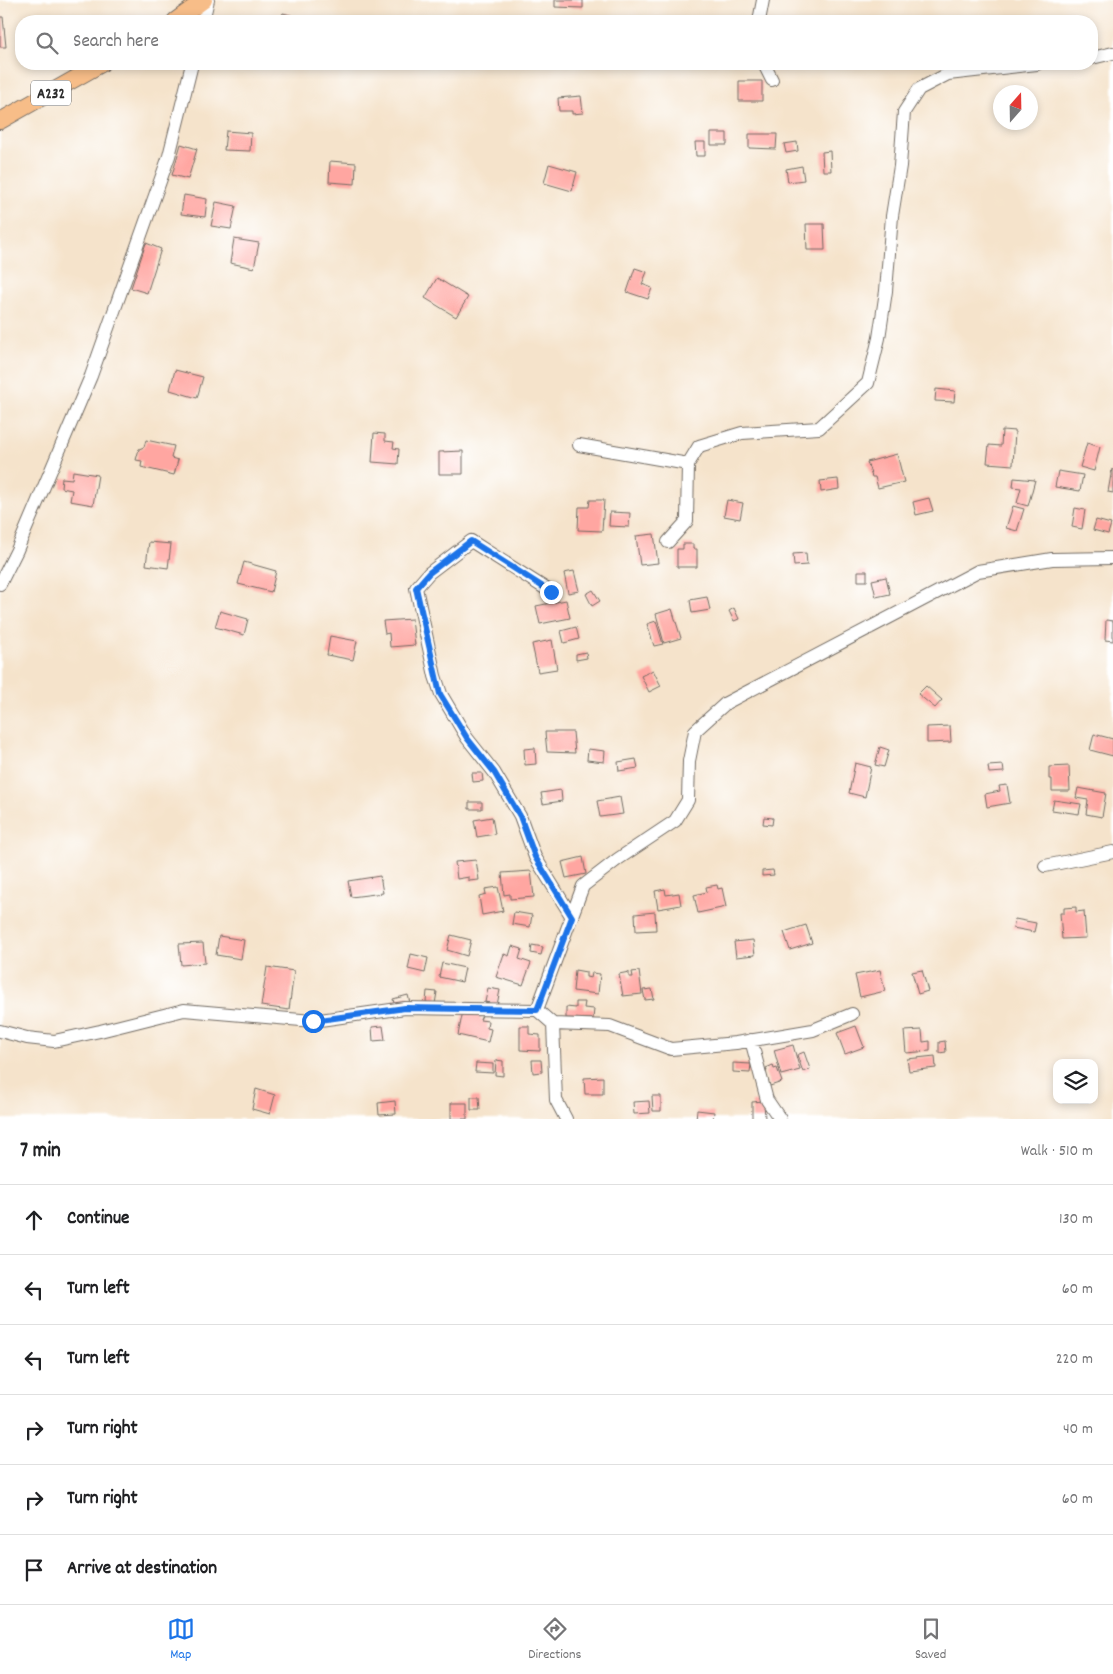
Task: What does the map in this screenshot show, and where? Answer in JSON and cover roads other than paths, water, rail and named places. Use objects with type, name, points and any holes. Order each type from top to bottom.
[{"type":"main road","points":[[183,15],[204,0]]},
{"type":"main road","name":"A232","points":[[0,121],[90,70]]},
{"type":"street","points":[[204,15],[208,0]]},
{"type":"street","points":[[760,15],[763,0]]},
{"type":"street","points":[[1098,57],[1113,53]]},
{"type":"street","points":[[0,584],[17,550],[91,376],[169,156],[190,70]]},
{"type":"street","points":[[767,70],[772,80]]},
{"type":"street","points":[[668,542],[687,521],[688,464],[699,446],[742,433],[820,428],[868,383],[879,338],[886,291],[892,216],[900,166],[904,112],[919,89],[948,74],[984,70]]},
{"type":"street","points":[[579,445],[688,464]]},
{"type":"street","points":[[551,592],[471,541],[429,573],[416,588],[440,694],[467,738],[494,772],[520,816],[535,857],[572,917]]},
{"type":"street","points":[[537,1010],[583,886],[618,859],[675,821],[688,800],[689,761],[695,730],[726,703],[978,571],[1052,559],[1113,558]]},
{"type":"street","points":[[1045,866],[1113,852]]},
{"type":"street","points":[[0,1032],[27,1038],[54,1040],[100,1031],[184,1010],[313,1021],[405,1008],[537,1010],[553,1024],[610,1026],[671,1049],[751,1040],[813,1030],[852,1014]]},
{"type":"street","points":[[553,1024],[556,1100],[566,1119]]},
{"type":"street","points":[[751,1040],[767,1100],[780,1119]]}]
